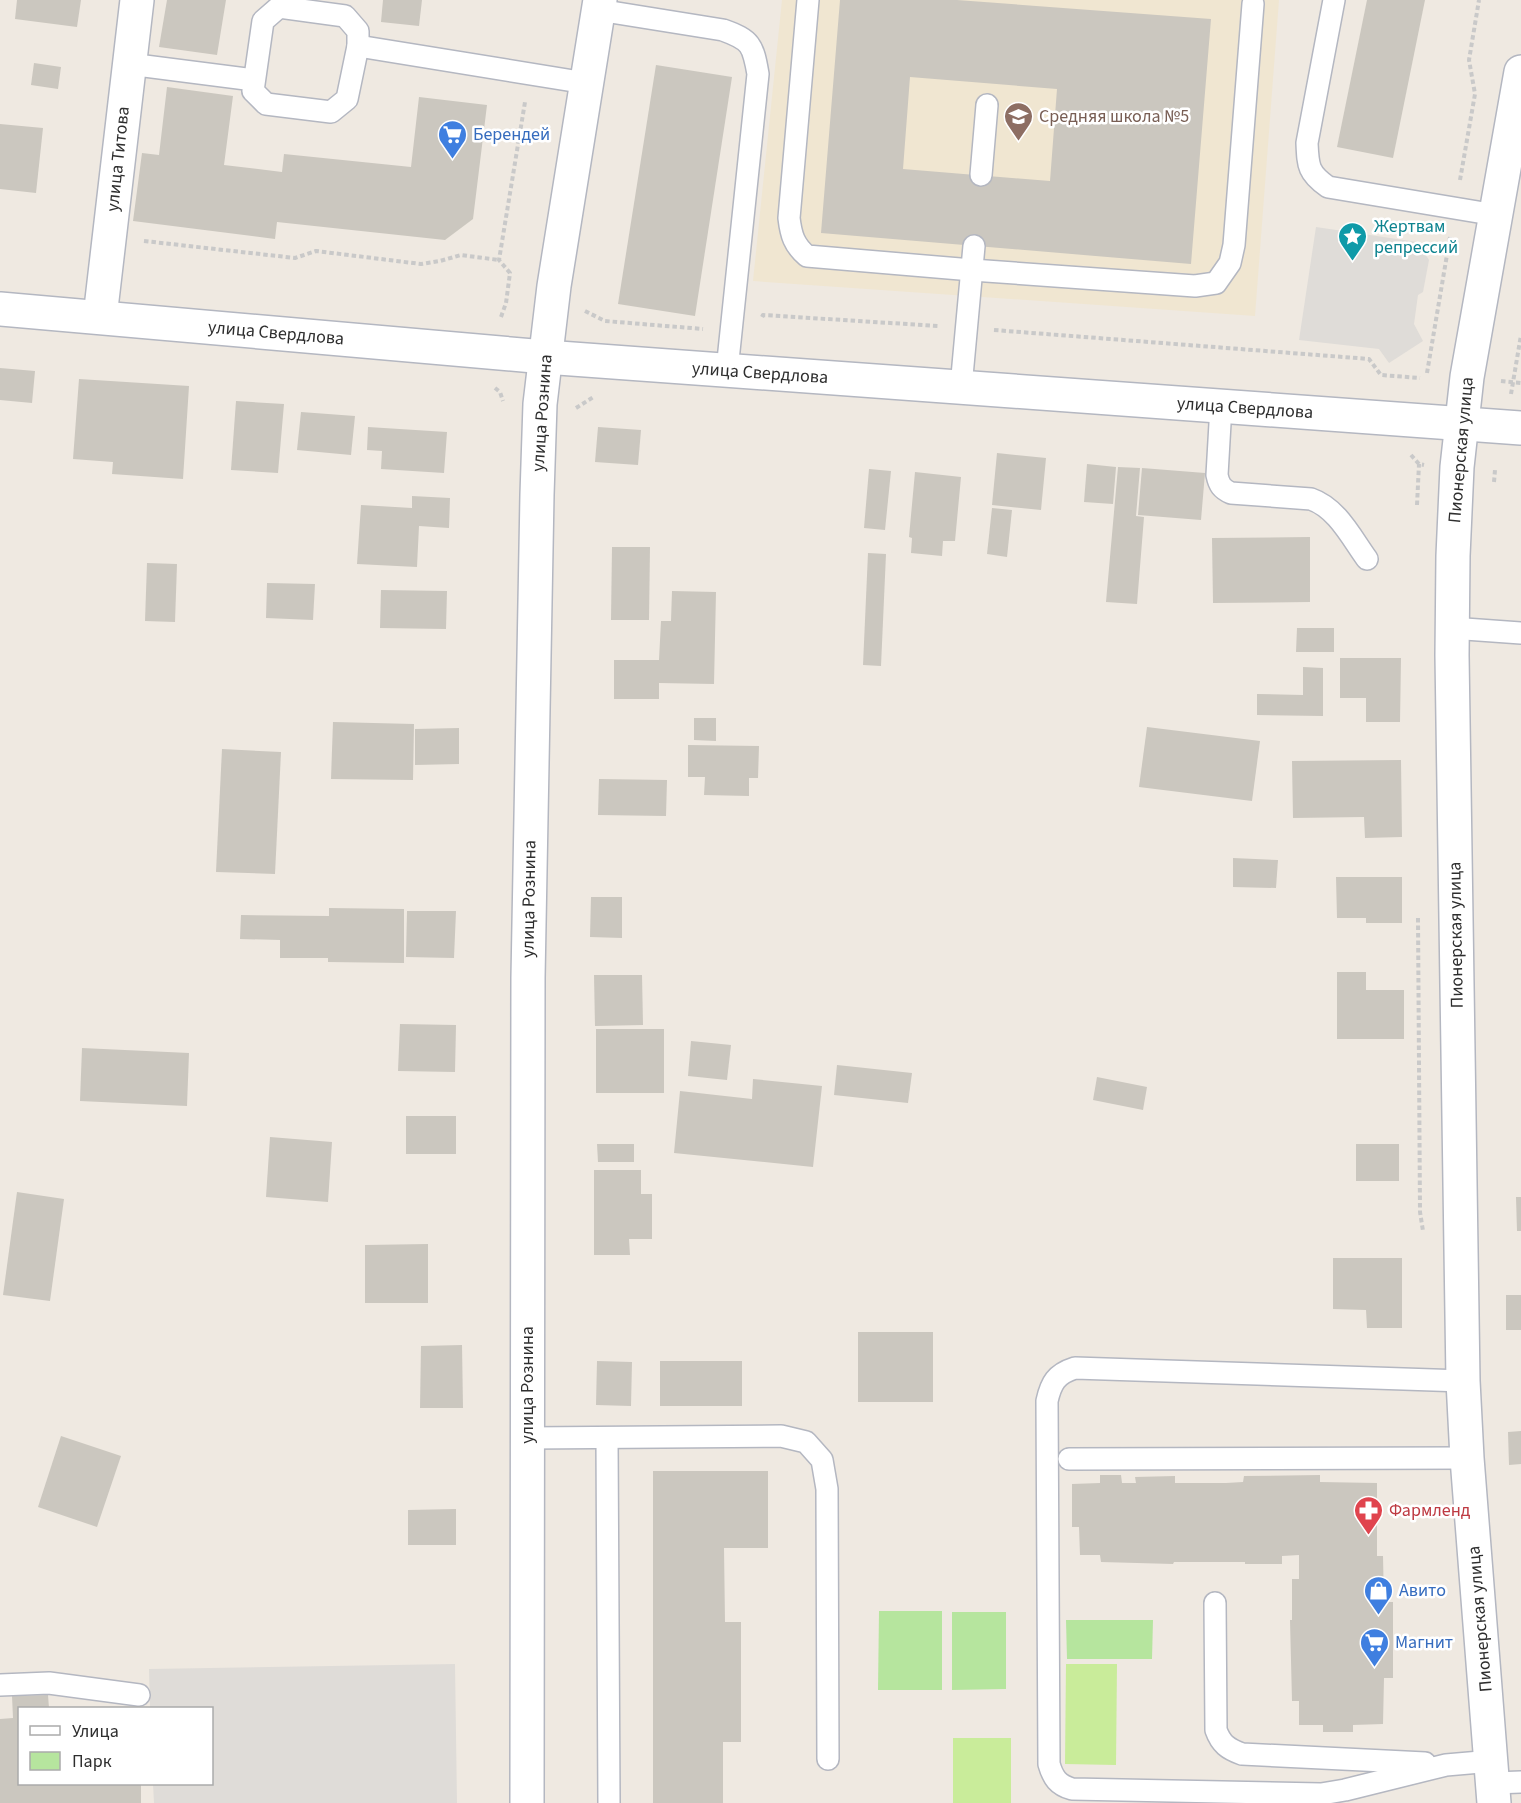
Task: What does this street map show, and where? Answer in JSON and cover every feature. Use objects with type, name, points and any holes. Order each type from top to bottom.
[{"type":"street","name":"улица Титова","points":[[100,317],[137,0]]},
{"type":"street","name":"улица Рознина","points":[[527,1803],[528,978],[540,404],[554,286],[599,5]]},
{"type":"street","name":"Пионерская улица","points":[[1500,1782],[1467,1458],[1463,1381],[1451,628],[1457,467],[1461,423],[1467,377],[1521,72]]},
{"type":"street","name":"улица Свердлова","points":[[0,309],[545,357],[1521,428]]},
{"type":"lane","points":[[808,0],[789,218],[791,235],[797,248],[807,256],[1195,286],[1216,283],[1230,264],[1234,244],[1252,3]]},
{"type":"lane","points":[[1334,0],[1307,143],[1308,161],[1314,177],[1328,187],[1496,214]]},
{"type":"lane","points":[[599,5],[723,30],[743,37],[755,54],[758,74],[727,370]]},
{"type":"lane","points":[[279,7],[345,16],[358,31],[358,45],[347,99],[331,112],[266,104],[253,91],[254,80],[263,21],[279,7]]},
{"type":"lane","points":[[358,45],[586,83]]},
{"type":"lane","points":[[129,64],[254,80]]},
{"type":"lane","points":[[981,175],[987,105]]},
{"type":"lane","points":[[961,387],[974,246]]},
{"type":"lane","points":[[1221,406],[1217,475],[1219,484],[1224,490],[1231,493],[1311,499],[1322,503],[1332,511],[1367,559]]},
{"type":"lane","points":[[1451,628],[1521,633]]},
{"type":"lane","points":[[1446,1764],[1321,1794],[1072,1789],[1062,1786],[1053,1778],[1049,1764],[1047,1401],[1051,1384],[1056,1378],[1062,1372],[1075,1368],[1463,1381]]},
{"type":"lane","points":[[527,1438],[781,1436],[806,1442],[822,1460],[828,1489],[828,1759]]},
{"type":"lane","points":[[607,1438],[609,1803]]},
{"type":"lane","points":[[1069,1459],[1467,1458]]},
{"type":"lane","points":[[1215,1603],[1216,1730],[1220,1742],[1231,1750],[1242,1754],[1446,1764],[1500,1782]]},
{"type":"lane","points":[[0,1685],[49,1683],[139,1695]]},
{"type":"path","points":[[499,260],[527,93],[536,75]]},
{"type":"path","points":[[144,240],[295,258],[316,251],[421,264],[461,255],[499,260],[510,273],[506,303],[500,320]]},
{"type":"path","points":[[585,311],[605,321],[757,333],[763,315],[1369,359],[1381,375],[1420,378]]},
{"type":"path","points":[[1513,382],[1521,335]]},
{"type":"shaded area","name":"Средняя школа №5","points":[[782,0],[1279,0],[1255,316],[753,281]]},
{"type":"shaded area","points":[[1316,227],[1417,242],[1429,260],[1423,292],[1418,295],[1414,324],[1423,341],[1389,363],[1379,349],[1299,340]]},
{"type":"shaded area","points":[[455,1664],[457,1803],[154,1803],[153,1785],[213,1785],[213,1707],[150,1707],[149,1669]]},
{"type":"green space","points":[[879,1611],[942,1611],[942,1690],[878,1690]]},
{"type":"green space","points":[[952,1612],[1006,1612],[1006,1689],[952,1690]]},
{"type":"green space","points":[[1066,1620],[1153,1620],[1152,1659],[1067,1659]]},
{"type":"green space","points":[[1066,1664],[1117,1664],[1116,1765],[1065,1764]]},
{"type":"green space","points":[[953,1738],[1011,1738],[1011,1803],[953,1803]]},
{"type":"building","points":[[17,0],[81,0],[77,27],[15,19]]},
{"type":"building","points":[[167,0],[226,0],[217,55],[159,47]]},
{"type":"building","points":[[383,0],[422,0],[419,26],[381,22]]},
{"type":"building","points":[[840,0],[957,0],[1211,19],[1191,264],[821,233]],"holes":[[[910,77],[1057,89],[1050,181],[903,169]]]},
{"type":"building","points":[[1367,0],[1425,0],[1393,158],[1337,147]]},
{"type":"building","points":[[34,63],[61,67],[58,89],[31,85]]},
{"type":"building","points":[[656,65],[732,77],[695,316],[618,304]]},
{"type":"building","points":[[167,87],[233,96],[224,165],[282,172],[284,154],[411,167],[419,97],[487,105],[473,219],[445,240],[277,222],[275,239],[133,221],[142,153],[159,155]]},
{"type":"building","points":[[0,124],[43,128],[36,193],[0,189]]},
{"type":"building","points":[[0,368],[35,371],[32,403],[0,400]]},
{"type":"building","points":[[79,379],[189,386],[183,479],[112,474],[113,462],[73,459]]},
{"type":"building","points":[[236,401],[284,404],[278,473],[231,470]]},
{"type":"building","points":[[301,412],[355,416],[351,455],[297,450]]},
{"type":"building","points":[[368,427],[447,432],[444,473],[381,469],[382,451],[367,450]]},
{"type":"building","points":[[598,427],[641,430],[638,465],[595,462]]},
{"type":"building","points":[[997,453],[1046,458],[1041,510],[992,505]]},
{"type":"building","points":[[1087,464],[1116,467],[1113,504],[1084,502]]},
{"type":"building","points":[[1118,467],[1140,468],[1136,516],[1144,517],[1137,604],[1106,602]]},
{"type":"building","points":[[1142,468],[1205,473],[1201,520],[1138,515]]},
{"type":"building","points":[[869,469],[891,471],[885,530],[864,528]]},
{"type":"building","points":[[915,472],[961,477],[955,541],[943,541],[942,556],[911,553],[912,538],[909,537]]},
{"type":"building","points":[[412,496],[450,498],[449,528],[419,526],[417,567],[357,564],[361,505],[412,508]]},
{"type":"building","points":[[992,508],[1012,510],[1007,557],[987,554]]},
{"type":"building","points":[[1310,537],[1310,602],[1213,603],[1212,538]]},
{"type":"building","points":[[612,547],[650,547],[649,620],[611,620]]},
{"type":"building","points":[[868,553],[886,554],[881,666],[863,665]]},
{"type":"building","points":[[147,563],[177,564],[175,622],[145,621]]},
{"type":"building","points":[[267,583],[315,584],[313,620],[266,618]]},
{"type":"building","points":[[381,590],[447,591],[446,629],[380,628]]},
{"type":"building","points":[[672,591],[716,592],[714,684],[659,683],[659,699],[614,699],[614,660],[659,660],[661,621],[671,621]]},
{"type":"building","points":[[1297,628],[1334,628],[1334,652],[1296,652]]},
{"type":"building","points":[[1340,658],[1401,658],[1400,722],[1366,722],[1366,698],[1340,698]]},
{"type":"building","points":[[1303,667],[1323,668],[1323,716],[1257,715],[1257,694],[1303,695]]},
{"type":"building","points":[[694,718],[716,718],[716,741],[694,740]]},
{"type":"building","points":[[333,722],[414,724],[413,780],[331,779]]},
{"type":"building","points":[[1147,727],[1260,741],[1252,801],[1139,787]]},
{"type":"building","points":[[459,728],[459,764],[415,765],[415,729]]},
{"type":"building","points":[[688,745],[759,746],[758,778],[749,778],[749,796],[704,795],[705,777],[688,777]]},
{"type":"building","points":[[222,749],[281,752],[275,874],[216,872]]},
{"type":"building","points":[[1401,760],[1402,837],[1365,838],[1364,817],[1293,818],[1292,761]]},
{"type":"building","points":[[599,779],[667,780],[666,816],[598,815]]},
{"type":"building","points":[[1233,858],[1278,860],[1276,888],[1233,887]]},
{"type":"building","points":[[1336,877],[1402,877],[1402,923],[1366,923],[1366,918],[1337,918]]},
{"type":"building","points":[[591,897],[622,897],[622,938],[590,937]]},
{"type":"building","points":[[329,908],[404,909],[404,963],[328,962],[328,958],[280,958],[280,940],[240,939],[241,915],[329,916]]},
{"type":"building","points":[[407,911],[456,911],[454,958],[406,957]]},
{"type":"building","points":[[1337,972],[1366,972],[1366,990],[1404,990],[1404,1039],[1337,1039]]},
{"type":"building","points":[[594,975],[642,975],[643,1025],[595,1026]]},
{"type":"building","points":[[400,1024],[456,1025],[455,1072],[398,1071]]},
{"type":"building","points":[[596,1029],[664,1029],[664,1093],[596,1093]]},
{"type":"building","points":[[691,1041],[731,1045],[727,1080],[688,1076]]},
{"type":"building","points":[[82,1048],[189,1053],[187,1106],[80,1101]]},
{"type":"building","points":[[837,1065],[912,1073],[908,1103],[834,1095]]},
{"type":"building","points":[[1097,1077],[1147,1087],[1143,1110],[1093,1100]]},
{"type":"building","points":[[753,1079],[822,1086],[813,1167],[674,1153],[680,1091],[752,1099]]},
{"type":"building","points":[[406,1116],[456,1116],[456,1154],[406,1154]]},
{"type":"building","points":[[270,1137],[332,1142],[328,1202],[266,1197]]},
{"type":"building","points":[[597,1144],[634,1144],[634,1162],[598,1162]]},
{"type":"building","points":[[1356,1144],[1399,1144],[1399,1181],[1356,1181]]},
{"type":"building","points":[[594,1170],[641,1170],[641,1194],[652,1194],[652,1239],[629,1239],[630,1255],[594,1255]]},
{"type":"building","points":[[17,1192],[64,1199],[50,1301],[3,1295]]},
{"type":"building","points":[[1516,1197],[1521,1197],[1521,1231],[1517,1231]]},
{"type":"building","points":[[428,1244],[428,1303],[365,1303],[365,1245]]},
{"type":"building","points":[[1333,1258],[1402,1258],[1402,1328],[1367,1328],[1366,1310],[1333,1309]]},
{"type":"building","points":[[1506,1295],[1521,1295],[1521,1330],[1506,1330]]},
{"type":"building","points":[[858,1332],[933,1332],[933,1402],[858,1402]]},
{"type":"building","points":[[462,1345],[463,1408],[420,1408],[421,1346]]},
{"type":"building","points":[[597,1361],[632,1362],[631,1406],[596,1405]]},
{"type":"building","points":[[660,1361],[742,1361],[742,1406],[660,1406]]},
{"type":"building","points":[[1521,1431],[1521,1464],[1509,1465],[1508,1432]]},
{"type":"building","points":[[61,1436],[121,1456],[97,1527],[38,1507]]},
{"type":"building","points":[[653,1471],[768,1471],[768,1548],[724,1548],[725,1622],[741,1622],[741,1742],[723,1742],[723,1803],[653,1803]]},
{"type":"building","points":[[1100,1475],[1121,1475],[1122,1483],[1136,1483],[1135,1477],[1175,1476],[1175,1483],[1226,1483],[1243,1482],[1244,1476],[1320,1475],[1320,1482],[1377,1483],[1377,1556],[1383,1556],[1384,1602],[1393,1602],[1393,1678],[1384,1678],[1383,1724],[1353,1725],[1353,1732],[1323,1732],[1323,1725],[1299,1725],[1299,1701],[1292,1701],[1290,1620],[1292,1620],[1292,1579],[1299,1579],[1299,1555],[1282,1556],[1282,1564],[1174,1562],[1173,1564],[1101,1562],[1100,1555],[1080,1555],[1079,1527],[1072,1527],[1072,1484],[1100,1483]]},
{"type":"building","points":[[456,1509],[456,1545],[408,1545],[408,1510]]},
{"type":"building","points":[[48,1695],[49,1707],[18,1707],[18,1785],[141,1785],[141,1803],[0,1803],[0,1719],[13,1718],[12,1696]]},
{"type":"place","name":"Средняя школа №5","points":[[1018,142]]},
{"type":"place","name":"Берендей","points":[[452,160]]},
{"type":"place","name":"Жертвам репрессий","points":[[1353,262]]},
{"type":"place","name":"Фармленд","points":[[1368,1536]]},
{"type":"place","name":"Авито","points":[[1378,1616]]},
{"type":"place","name":"Магнит","points":[[1374,1668]]}]
